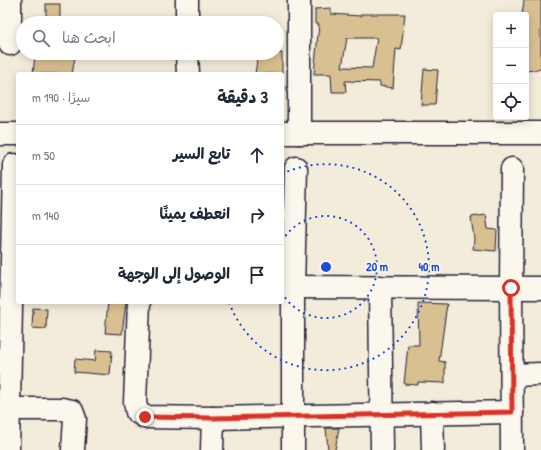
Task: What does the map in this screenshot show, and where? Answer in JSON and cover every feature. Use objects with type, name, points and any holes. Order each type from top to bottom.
[{"type":"street","points":[[10,0],[10,44]]},
{"type":"street","points":[[187,0],[187,16]]},
{"type":"street","points":[[299,0],[291,133],[541,133]]},
{"type":"street","points":[[187,60],[188,72]]},
{"type":"street","points":[[0,134],[16,134]]},
{"type":"street","points":[[8,450],[4,409],[14,165]]},
{"type":"street","points":[[293,450],[287,287],[296,168]]},
{"type":"street","points":[[512,169],[512,450]]},
{"type":"street","points":[[287,287],[541,288]]},
{"type":"street","points":[[380,287],[382,450]]},
{"type":"street","points":[[138,304],[135,402],[137,412],[145,417],[213,418],[292,415],[512,412]]},
{"type":"street","points":[[512,374],[541,374]]},
{"type":"street","points":[[4,409],[62,409],[72,411],[75,419],[73,450]]},
{"type":"street","points":[[432,413],[432,450]]},
{"type":"street","points":[[212,450],[213,418]]},
{"type":"building","points":[[524,0],[541,0],[541,69],[529,71],[529,12],[522,12]]},
{"type":"building","points":[[46,4],[60,4],[60,16],[46,16]]},
{"type":"building","points":[[331,8],[331,14],[361,16],[361,14],[405,14],[401,50],[396,49],[393,88],[380,86],[380,82],[345,81],[346,92],[332,92],[331,74],[314,74],[319,24],[315,24],[315,9]],"holes":[[[347,38],[377,38],[372,68],[342,67]]]},
{"type":"building","points":[[34,60],[74,60],[72,72],[33,72]]},
{"type":"building","points":[[257,60],[282,60],[282,72],[255,72]]},
{"type":"building","points":[[424,69],[438,70],[435,105],[421,105]]},
{"type":"building","points":[[486,215],[488,229],[497,230],[496,251],[473,249],[474,239],[471,217]]},
{"type":"building","points":[[418,303],[447,304],[439,361],[445,362],[445,383],[418,382],[418,385],[404,384],[408,345],[419,345]]},
{"type":"building","points":[[108,304],[126,304],[122,334],[105,333]]},
{"type":"building","points":[[33,308],[47,309],[46,329],[32,328]]},
{"type":"building","points":[[96,350],[112,351],[110,375],[74,372],[75,359],[95,361]]},
{"type":"building","points":[[326,428],[339,428],[335,450],[328,450]]},
{"type":"route","points":[[145,417],[213,418],[292,415],[512,412],[511,288]]}]
